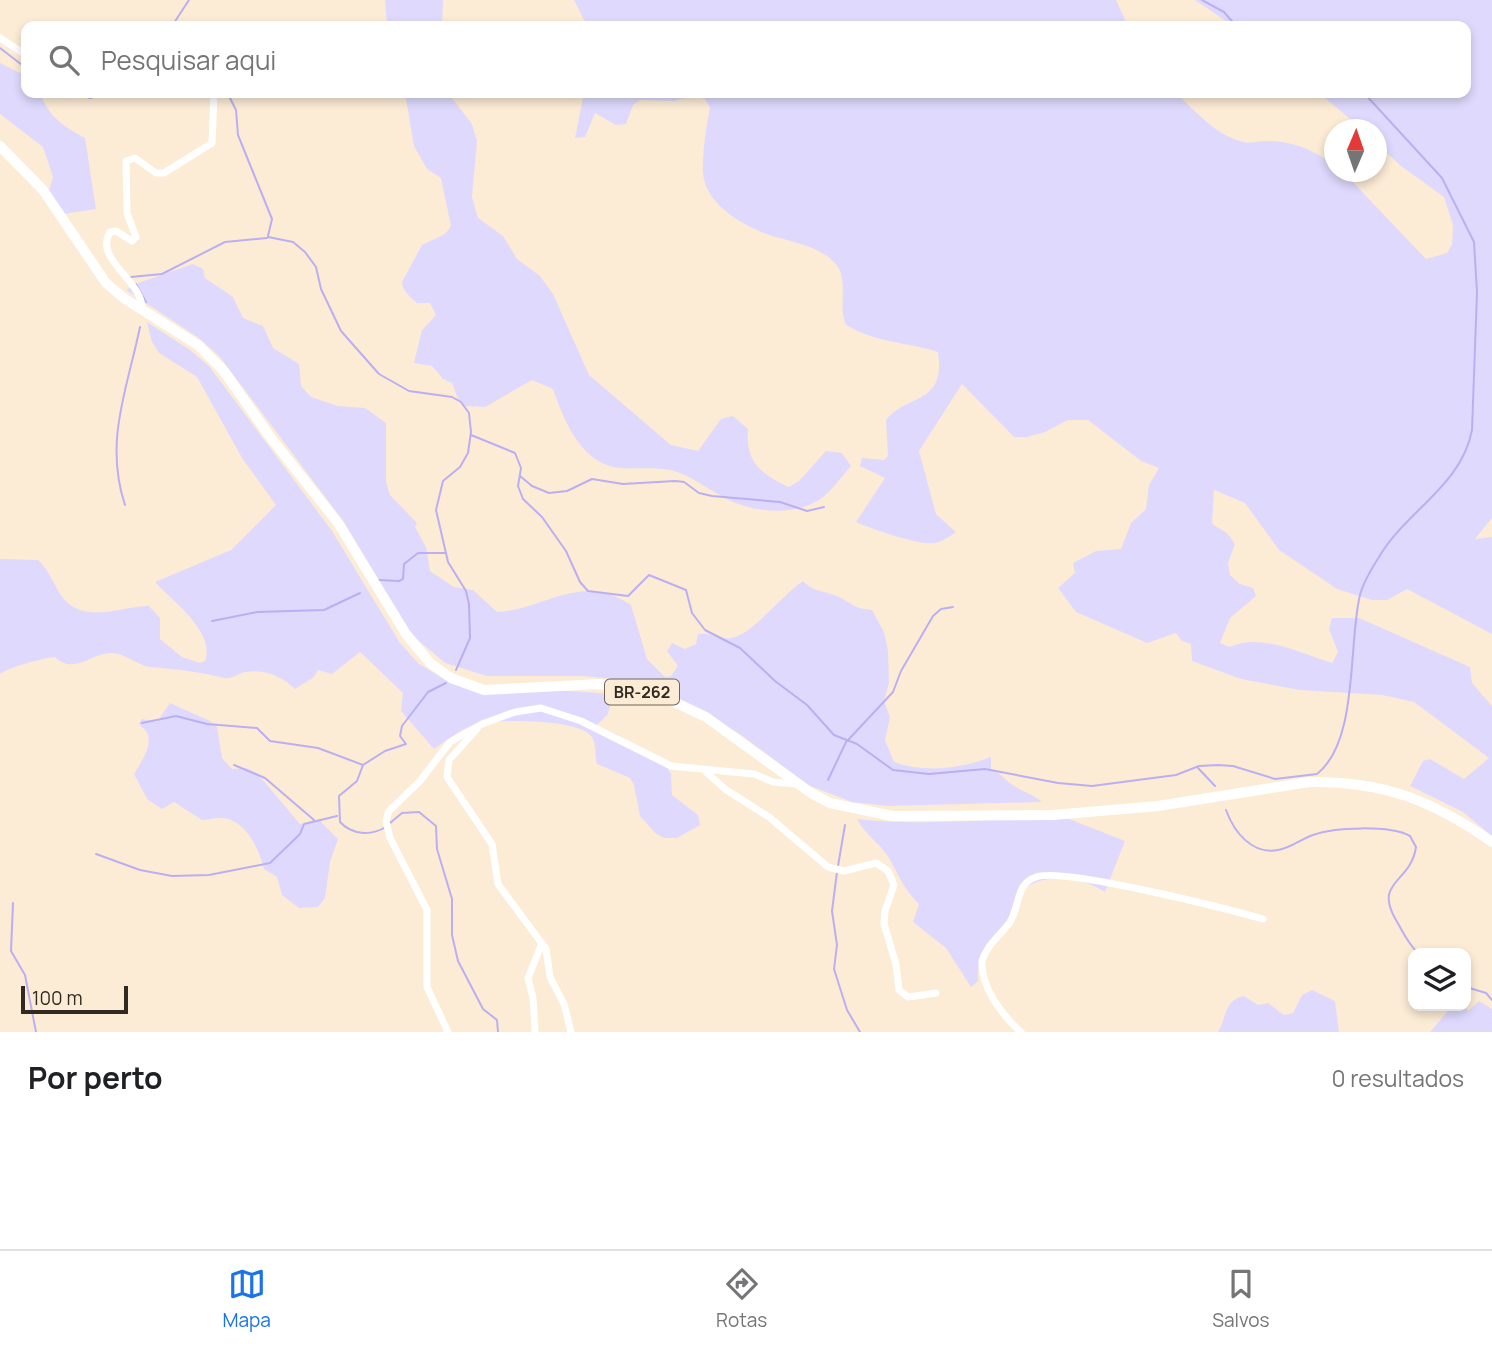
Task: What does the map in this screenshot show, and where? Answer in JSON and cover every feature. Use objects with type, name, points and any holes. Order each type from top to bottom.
[{"type":"highway","name":"BR-262","points":[[0,146],[43,190],[106,283],[142,310],[198,345],[223,370],[271,438],[338,523],[406,634],[430,663],[452,678],[484,690],[599,684],[631,688],[668,699],[706,717],[796,784],[830,803],[860,811],[928,817],[1101,813],[1309,782],[1338,781],[1391,790],[1420,799],[1458,818],[1492,842]]},
{"type":"street","points":[[0,38],[21,52]]},
{"type":"street","points":[[142,310],[140,293],[111,258],[107,242],[107,235],[113,231],[132,241],[136,237],[127,213],[126,161],[135,158],[156,173],[164,173],[198,148],[212,143],[214,98]]},
{"type":"street","points":[[449,1032],[427,987],[427,910],[390,838],[386,821],[389,811],[420,781],[450,742],[482,724],[529,709],[552,710],[581,721],[662,763],[705,772],[754,774],[773,782],[796,784]]},
{"type":"street","points":[[482,724],[449,760],[447,776],[492,844],[498,884],[549,956],[550,977],[564,1004],[571,1032]]},
{"type":"street","points":[[705,772],[724,789],[769,817],[828,867],[844,871],[876,863],[888,871],[894,885],[884,923],[895,958],[899,990],[908,997],[936,993]]},
{"type":"street","points":[[1021,1032],[1006,1019],[996,1005],[982,961],[995,938],[1012,919],[1021,890],[1031,879],[1049,875],[1084,880],[1263,919]]},
{"type":"street","points":[[535,1032],[534,1002],[528,978],[542,943]]},
{"type":"shaded area","points":[[385,0],[443,0],[442,21],[387,21]]},
{"type":"shaded area","points":[[574,0],[1116,0],[1126,21],[584,21]]},
{"type":"shaded area","points":[[1195,0],[1492,0],[1492,518],[1475,539],[1492,537],[1492,634],[1407,589],[1387,600],[1372,600],[1337,589],[1279,550],[1245,503],[1214,490],[1212,524],[1227,533],[1235,544],[1228,563],[1230,575],[1240,584],[1253,588],[1256,596],[1230,618],[1220,643],[1230,647],[1242,643],[1267,643],[1332,663],[1338,652],[1329,629],[1332,618],[1359,618],[1470,667],[1472,683],[1492,706],[1492,836],[1463,812],[1410,786],[1423,761],[1430,759],[1464,779],[1489,758],[1414,702],[1382,695],[1300,690],[1241,679],[1192,661],[1191,644],[1182,641],[1176,633],[1147,643],[1076,612],[1058,588],[1075,573],[1073,563],[1096,551],[1121,549],[1131,523],[1146,509],[1149,485],[1159,468],[1141,461],[1088,420],[1068,420],[1045,432],[1014,437],[962,384],[919,451],[936,514],[956,532],[936,543],[919,542],[856,522],[885,478],[860,466],[862,458],[884,460],[888,456],[886,420],[931,390],[939,369],[938,352],[881,339],[846,325],[842,277],[835,263],[815,249],[765,233],[741,222],[711,196],[703,173],[710,108],[705,99],[701,98],[1180,98],[1206,122],[1233,139],[1246,143],[1284,142],[1319,155],[1324,159],[1324,182],[1353,182],[1426,259],[1447,253],[1452,244],[1453,225],[1444,197],[1387,153],[1387,119],[1350,119],[1325,98],[1471,98],[1471,21],[1226,21]]},
{"type":"shaded area","points":[[0,63],[21,74],[21,98],[42,98],[58,120],[85,138],[96,209],[64,214],[49,191],[53,177],[43,147],[0,114]]},
{"type":"shaded area","points":[[406,98],[452,98],[472,124],[477,141],[472,197],[478,218],[503,236],[517,259],[540,276],[553,294],[589,375],[671,445],[698,451],[721,419],[733,416],[748,429],[749,450],[756,465],[770,477],[789,487],[799,481],[826,451],[842,453],[851,466],[831,490],[807,506],[761,510],[729,500],[677,472],[613,467],[601,463],[591,456],[574,436],[553,389],[532,380],[485,407],[465,406],[458,399],[452,383],[443,379],[432,366],[414,363],[422,330],[436,315],[430,303],[417,303],[412,299],[402,282],[422,245],[445,234],[451,226],[441,178],[427,169],[414,146]]},
{"type":"shaded area","points":[[583,98],[686,98],[673,101],[640,100],[633,105],[626,124],[616,125],[595,113],[585,137],[575,138]]},
{"type":"shaded area","points":[[193,264],[203,269],[205,278],[233,297],[243,318],[263,326],[273,348],[299,364],[301,386],[311,397],[338,406],[365,408],[386,423],[386,481],[390,495],[417,523],[415,527],[426,547],[430,571],[454,587],[473,590],[497,612],[580,591],[613,595],[631,605],[647,659],[665,677],[671,676],[678,666],[667,651],[672,643],[685,649],[696,644],[698,634],[735,637],[760,620],[803,581],[814,589],[872,610],[884,632],[888,651],[889,683],[884,701],[890,717],[885,740],[894,762],[918,768],[942,768],[991,757],[991,770],[1042,802],[888,806],[852,802],[808,785],[740,734],[675,697],[611,679],[584,676],[487,676],[445,663],[412,635],[344,522],[220,357],[199,338],[126,290],[138,283]]},
{"type":"shaded area","points":[[147,322],[209,366],[332,531],[400,643],[419,664],[451,683],[613,694],[608,714],[596,726],[616,734],[667,767],[671,774],[672,795],[698,815],[700,825],[677,838],[664,838],[655,833],[640,816],[630,778],[597,764],[594,741],[589,734],[567,725],[532,721],[481,723],[461,731],[434,749],[401,711],[403,693],[360,652],[332,674],[318,670],[314,677],[295,689],[285,681],[266,673],[253,671],[225,678],[150,667],[115,653],[103,654],[75,664],[62,662],[55,657],[18,666],[0,674],[0,559],[38,560],[63,598],[82,611],[104,612],[149,606],[160,618],[160,639],[182,657],[200,663],[205,661],[207,650],[198,628],[155,582],[231,550],[276,505],[242,458],[197,377],[159,353],[152,342]]},
{"type":"shaded area","points":[[170,703],[210,721],[217,727],[222,758],[232,769],[247,768],[257,773],[300,824],[319,820],[338,839],[330,862],[325,898],[318,907],[299,908],[282,895],[277,877],[264,869],[259,852],[243,828],[236,823],[219,818],[202,820],[174,802],[162,809],[147,799],[134,774],[146,753],[149,741],[146,731],[139,723],[142,719],[157,722]]},
{"type":"shaded area","points":[[1064,817],[1125,841],[1105,892],[1084,882],[1061,878],[1038,882],[1028,887],[1019,894],[1008,919],[983,953],[978,981],[971,987],[946,948],[913,922],[919,904],[905,887],[885,853],[857,819],[934,822]]},
{"type":"shaded area","points":[[1312,990],[1335,1001],[1339,1032],[1218,1032],[1229,1005],[1238,998],[1244,996],[1258,1005],[1268,1003],[1284,1015],[1293,1013],[1302,995]]},
{"type":"shaded area","points":[[1479,1001],[1492,1009],[1492,1032],[1430,1032],[1448,1011],[1471,1011]]},
{"type":"waterway","points":[[175,21],[189,0]]},
{"type":"waterway","points":[[1202,0],[1224,12],[1232,21]]},
{"type":"waterway","points":[[0,48],[21,64]]},
{"type":"waterway","points":[[230,98],[236,110],[238,135],[272,219],[268,236]]},
{"type":"waterway","points":[[471,435],[515,453],[521,468],[518,486],[523,499],[542,517],[566,551],[580,582],[588,591],[628,596],[649,575],[686,590],[692,613],[705,630],[740,648],[775,681],[807,705],[834,735],[857,744],[893,770],[929,774],[985,769],[1058,783],[1092,786],[1176,775],[1199,766],[1233,766],[1275,779],[1317,774],[1330,759],[1340,739],[1346,716],[1356,615],[1363,586],[1390,541],[1457,467],[1472,430],[1477,292],[1474,242],[1442,178],[1369,98]]},
{"type":"waterway","points":[[268,237],[293,242],[305,252],[316,267],[321,289],[341,331],[379,374],[409,391],[452,397],[461,402],[469,413],[471,432],[468,453],[460,467],[443,481],[436,510],[448,562],[466,591],[469,604],[470,638],[456,670]]},
{"type":"waterway","points":[[131,277],[162,274],[225,242],[267,238]]},
{"type":"waterway","points":[[136,284],[146,302]]},
{"type":"waterway","points":[[125,505],[119,482],[117,437],[140,327]]},
{"type":"waterway","points":[[520,476],[532,486],[549,493],[567,491],[592,479],[623,484],[675,481],[684,482],[699,493],[712,496],[780,502],[807,511],[824,507]]},
{"type":"waterway","points":[[379,580],[403,579],[404,564],[418,553],[445,553]]},
{"type":"waterway","points":[[212,621],[257,612],[324,610],[360,593]]},
{"type":"waterway","points":[[849,739],[893,692],[901,671],[933,616],[941,609],[953,607]]},
{"type":"waterway","points":[[142,723],[176,716],[207,724],[257,728],[270,741],[318,748],[363,765],[385,751],[406,744],[400,736],[402,726],[428,692],[446,683]]},
{"type":"waterway","points":[[828,780],[847,740]]},
{"type":"waterway","points":[[234,765],[265,778],[314,820]]},
{"type":"waterway","points":[[363,765],[357,781],[339,796],[340,822],[350,830],[362,833],[386,827]]},
{"type":"waterway","points":[[1198,768],[1215,786]]},
{"type":"waterway","points":[[1226,810],[1245,840],[1269,851],[1283,849],[1313,835],[1334,830],[1389,830],[1410,836],[1416,847],[1413,859],[1391,889],[1389,897],[1396,920],[1413,948]]},
{"type":"waterway","points":[[390,823],[402,813],[419,812],[436,826],[437,849],[452,899],[452,935],[458,961],[483,1009],[497,1020],[498,1032]]},
{"type":"waterway","points":[[96,854],[140,870],[172,876],[209,875],[270,863],[300,834],[304,824],[337,816]]},
{"type":"waterway","points":[[838,866],[845,825]]},
{"type":"waterway","points":[[837,872],[832,911],[837,945],[834,969],[847,1010],[860,1032]]},
{"type":"waterway","points":[[13,903],[11,951],[25,975],[36,1032]]},
{"type":"waterway","points":[[1471,988],[1486,993],[1492,1000]]}]
